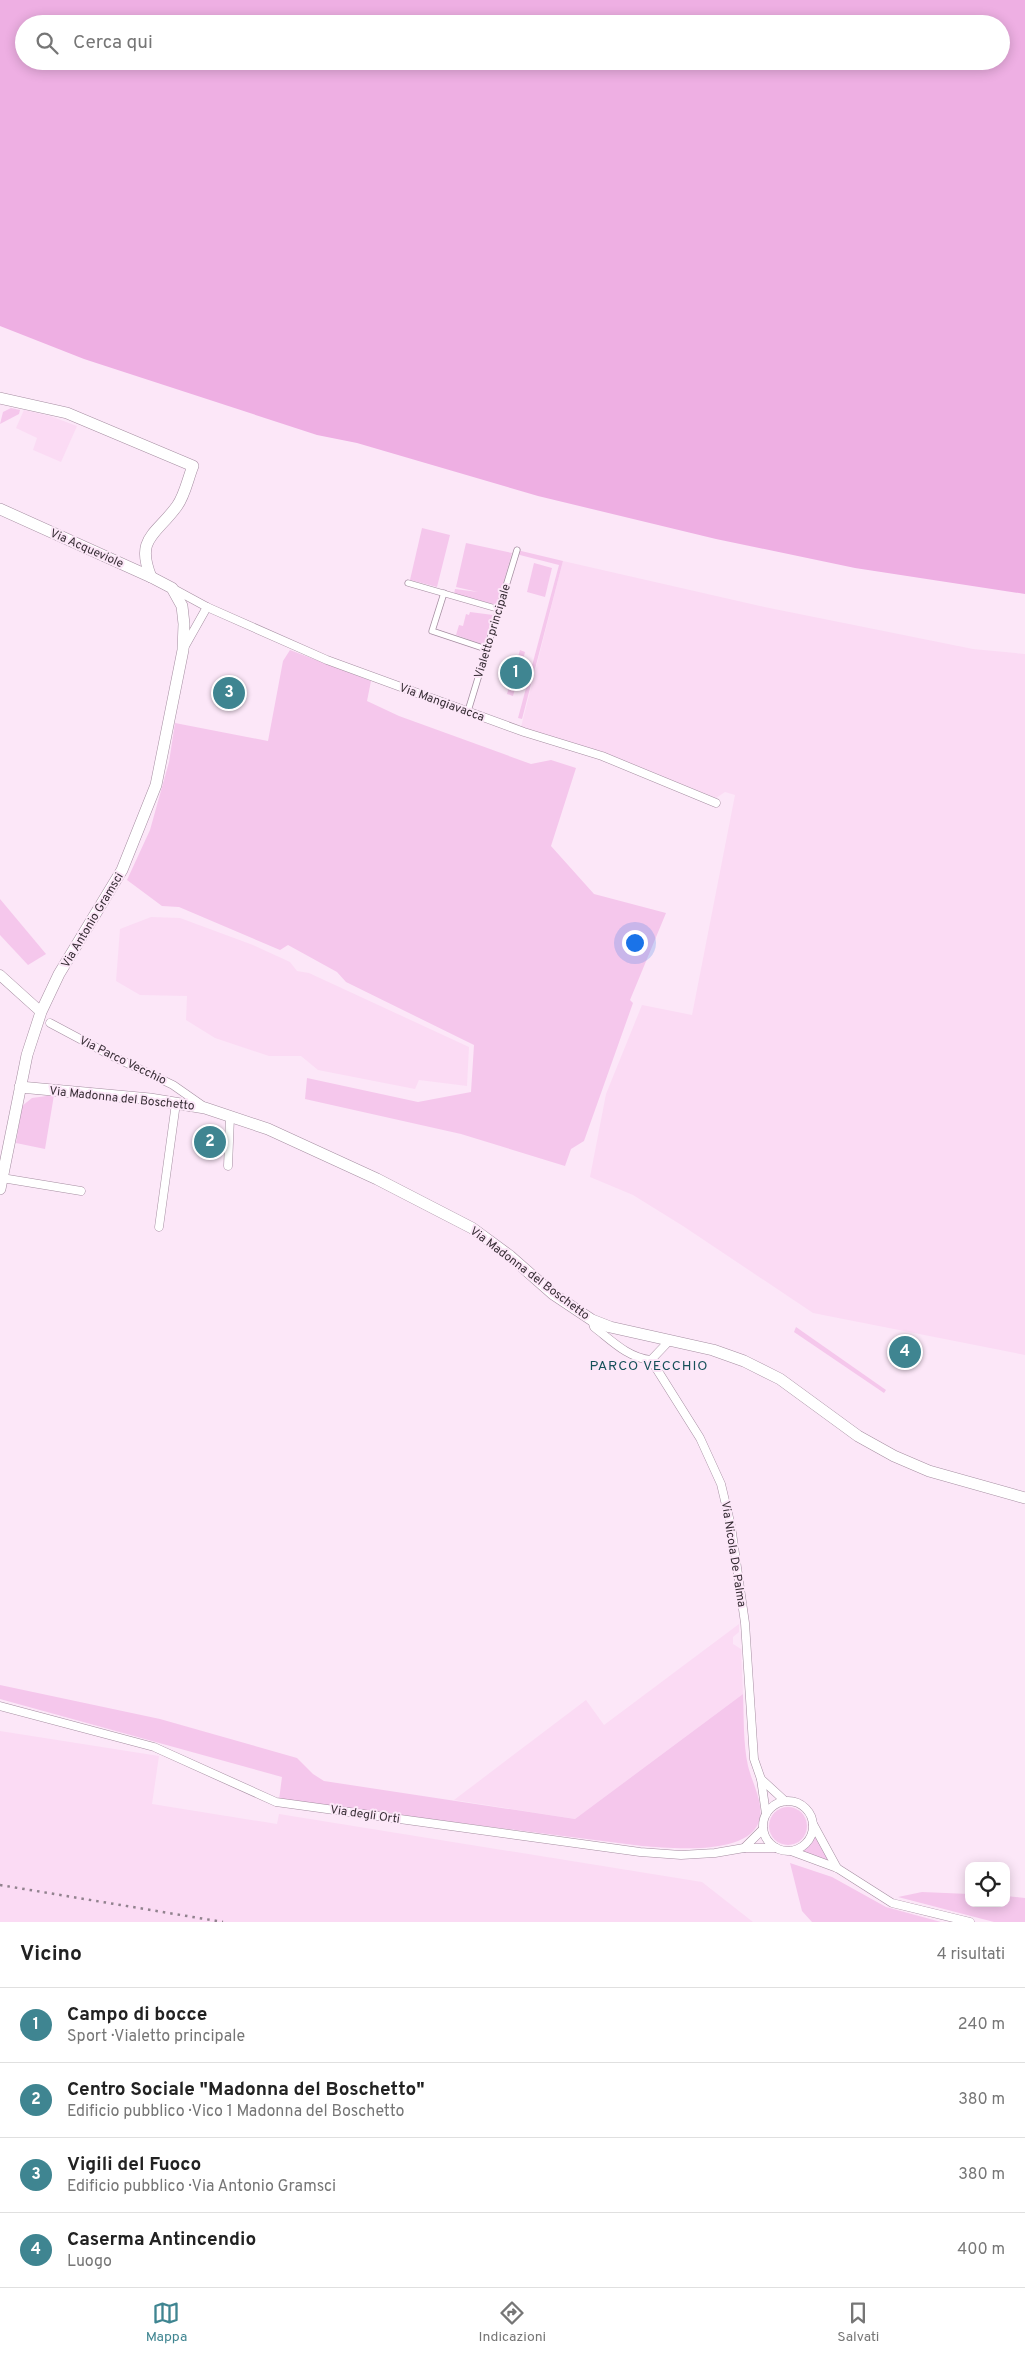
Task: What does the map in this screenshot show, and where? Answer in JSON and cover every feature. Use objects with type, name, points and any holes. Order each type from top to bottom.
[{"type":"main road","points":[[0,398],[52,408],[193,466],[178,504],[145,546],[144,557],[151,577]]},
{"type":"main road","name":"Via Acqueviole","points":[[0,509],[172,588]]},
{"type":"main road","name":"Via Antonio Gramsci","points":[[1,1183],[30,1044],[40,1014],[59,974],[122,870],[156,784],[183,650],[182,606],[172,588]]},
{"type":"main road","name":"Via Madonna del Boschetto","points":[[20,1088],[176,1103],[205,1108],[268,1130],[324,1154],[458,1220],[491,1240],[553,1294],[592,1320],[610,1327],[712,1350],[764,1370],[788,1385],[858,1436],[914,1466],[1025,1498]]},
{"type":"main road","name":"Via Madonna del Boschetto","points":[[997,1489],[1025,1493]]},
{"type":"street","name":"Vialetto principale","points":[[468,711],[517,550]]},
{"type":"street","points":[[408,583],[498,609]]},
{"type":"street","name":"Via Mangiavacca","points":[[172,588],[207,607],[326,660],[556,743],[602,756],[716,803]]},
{"type":"street","points":[[444,593],[432,631],[486,649]]},
{"type":"street","name":"Via Antonio Gramsci","points":[[183,650],[207,607]]},
{"type":"street","points":[[0,975],[40,1014]]},
{"type":"street","name":"Via Parco Vecchio","points":[[40,1014],[50,1023],[110,1056],[173,1085],[205,1108]]},
{"type":"street","points":[[159,1227],[176,1103]]},
{"type":"street","points":[[228,1166],[230,1116]]},
{"type":"street","points":[[1,1183],[82,1192]]},
{"type":"street","points":[[592,1320],[594,1326],[629,1353],[640,1359],[651,1360],[670,1340]]},
{"type":"street","name":"Via Nicola De Palma","points":[[651,1360],[700,1438],[721,1484],[731,1526],[745,1623],[754,1759],[761,1779],[766,1814]]},
{"type":"street","name":"Via degli Orti","points":[[0,1706],[154,1747],[276,1802],[640,1852],[681,1855],[715,1853],[744,1848],[776,1848]]},
{"type":"street","points":[[761,1779],[786,1802]]},
{"type":"street","points":[[744,1848],[763,1829],[766,1814],[778,1804],[786,1802],[801,1805],[807,1810],[837,1868]]},
{"type":"street","points":[[791,1851],[805,1845],[813,1832],[813,1824]]},
{"type":"street","points":[[763,1829],[770,1843],[776,1848],[791,1851],[837,1868],[892,1903],[970,1922]]},
{"type":"shaded area","points":[[0,0],[1025,0],[1025,594],[855,568],[716,539],[538,496],[357,443],[317,435],[84,359],[0,326]]},
{"type":"shaded area","points":[[11,408],[20,410],[19,414],[0,424],[3,412]]},
{"type":"shaded area","points":[[24,410],[50,416],[77,426],[61,462],[33,450],[37,438],[16,428]]},
{"type":"shaded area","points":[[422,528],[450,535],[437,587],[410,580]]},
{"type":"shaded area","points":[[466,543],[512,553],[497,605],[454,594],[455,589],[478,592],[456,587]]},
{"type":"shaded area","points":[[517,550],[563,561],[522,719],[518,718],[559,565],[516,554]]},
{"type":"shaded area","points":[[563,561],[760,606],[973,649],[1025,654],[1025,1355],[813,1313],[633,1195],[590,1177],[606,1094],[642,1005],[692,1015],[735,795],[725,792],[716,798],[603,752],[558,740],[521,727]]},
{"type":"shaded area","points":[[534,563],[552,568],[545,597],[527,592]]},
{"type":"shaded area","points":[[470,612],[493,615],[484,645],[456,635],[459,625],[463,626],[466,614],[469,615]]},
{"type":"shaded area","points":[[290,650],[371,681],[367,701],[399,716],[531,764],[551,760],[576,768],[551,846],[594,894],[666,913],[630,1000],[633,1003],[584,1141],[571,1149],[565,1166],[461,1134],[305,1099],[307,1078],[418,1102],[471,1092],[474,1045],[346,982],[337,972],[288,945],[280,950],[179,907],[162,906],[127,880],[150,830],[169,762],[175,723],[268,741],[283,661]]},
{"type":"shaded area","points":[[520,650],[525,652],[513,696],[507,694]]},
{"type":"shaded area","points":[[0,899],[46,954],[28,965],[0,935]]},
{"type":"shaded area","points":[[151,917],[180,918],[253,945],[290,962],[297,971],[309,973],[469,1047],[467,1086],[419,1080],[415,1089],[318,1070],[301,1056],[269,1056],[215,1038],[186,1020],[187,996],[140,995],[116,981],[120,929]]},
{"type":"shaded area","points":[[54,1095],[45,1149],[16,1143],[22,1106],[32,1098]]},
{"type":"shaded area","points":[[796,1327],[886,1390],[884,1393],[794,1332]]},
{"type":"shaded area","points":[[739,1624],[739,1632],[733,1637],[733,1644],[741,1649],[743,1694],[575,1819],[454,1800],[586,1700],[604,1725]]},
{"type":"shaded area","points":[[0,1685],[160,1719],[297,1758],[313,1774],[324,1781],[575,1819],[743,1694],[746,1757],[759,1799],[760,1818],[754,1830],[742,1839],[727,1845],[672,1848],[642,1846],[279,1800],[282,1777],[0,1699]]},
{"type":"shaded area","points":[[0,1731],[159,1756],[152,1804],[277,1824],[279,1814],[702,1882],[753,1922],[0,1922]]},
{"type":"shaded area","points":[[788,1807],[795,1808],[801,1813],[806,1819],[806,1833],[801,1839],[795,1844],[788,1845],[781,1844],[775,1839],[770,1833],[769,1826],[770,1819],[775,1813],[781,1808]]},
{"type":"shaded area","points":[[815,1834],[833,1863],[799,1852],[812,1843]]},
{"type":"shaded area","points":[[790,1863],[832,1877],[886,1907],[941,1922],[812,1922],[802,1911]]},
{"type":"shaded area","points":[[922,1892],[965,1894],[965,1907],[1010,1907],[1010,1896],[1025,1898],[1025,1922],[994,1922],[898,1897]]},
{"type":"railway","points":[[0,1885],[223,1922]]},
{"type":"place","name":"Campo di bocce","points":[[516,673]]},
{"type":"place","name":"Vigili del Fuoco","points":[[229,693]]},
{"type":"place","name":"Centro Sociale \"Madonna del Boschetto\"","points":[[210,1142]]},
{"type":"place","name":"Caserma Antincendio","points":[[905,1352]]},
{"type":"district","name":"PARCO VECCHIO","points":[[649,1365]]}]
